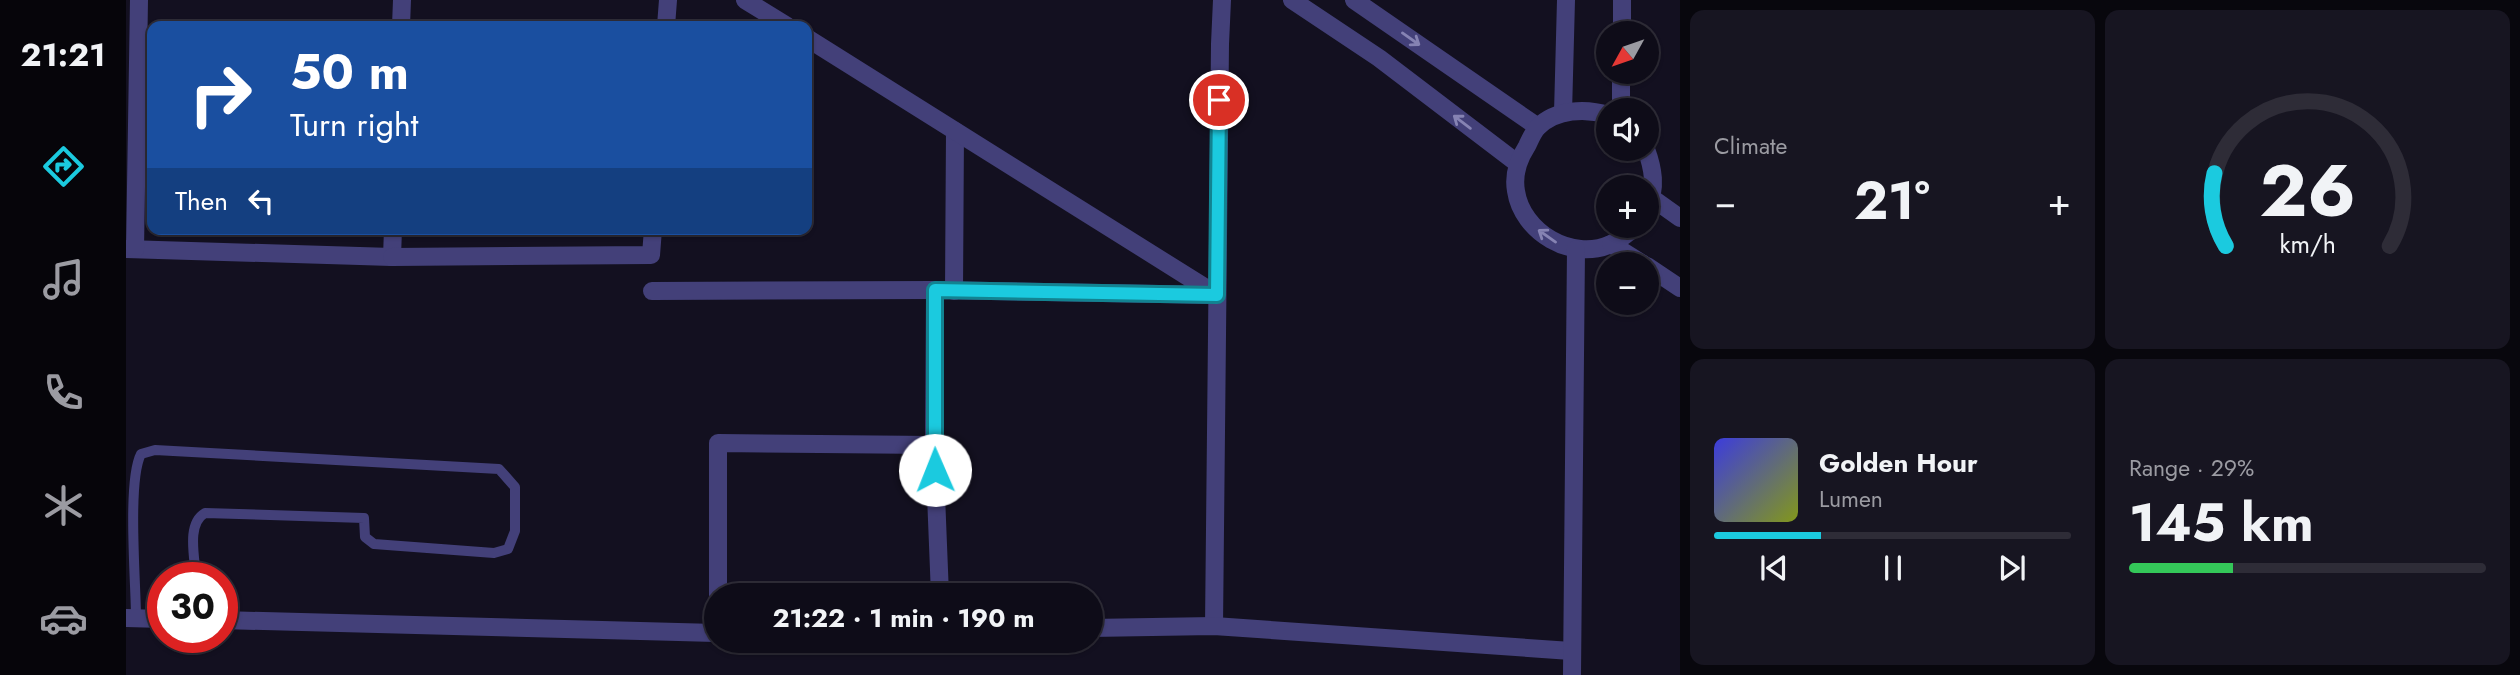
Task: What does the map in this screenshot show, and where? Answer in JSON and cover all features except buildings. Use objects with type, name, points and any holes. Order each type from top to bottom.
[{"type":"street","points":[[139,0],[131,249],[392,257],[651,255],[653,235]]},
{"type":"street","points":[[401,21],[402,0]]},
{"type":"street","points":[[666,21],[668,0]]},
{"type":"street","points":[[745,0],[779,21]]},
{"type":"street","points":[[1214,626],[1222,0]]},
{"type":"street","points":[[1292,0],[1379,58],[1517,163]]},
{"type":"street","points":[[1354,0],[1538,127]]},
{"type":"street","points":[[1563,113],[1566,0]]},
{"type":"street","points":[[1622,0],[1622,21]]},
{"type":"street","points":[[812,41],[1217,295]]},
{"type":"street","points":[[1596,112],[1563,113],[1538,127],[1517,163],[1516,192],[1527,219],[1549,239],[1576,249],[1594,249],[1611,244],[1620,238]]},
{"type":"street","points":[[954,291],[955,131]]},
{"type":"street","points":[[1659,208],[1680,218]]},
{"type":"street","points":[[392,257],[393,235]]},
{"type":"street","points":[[1611,244],[1624,252]]},
{"type":"street","points":[[1572,675],[1576,249]]},
{"type":"street","points":[[1659,274],[1680,288]]},
{"type":"street","points":[[652,291],[935,290],[1217,295]]},
{"type":"street","points":[[935,290],[934,445],[940,583]]},
{"type":"street","points":[[718,583],[718,443],[934,445]]},
{"type":"street","points":[[238,620],[704,633]]},
{"type":"street","points":[[1103,628],[1214,626],[1571,651]]},
{"type":"lane","points":[[131,618],[135,465],[141,454],[155,450],[499,469],[515,487],[515,531],[508,548],[494,553],[374,544],[365,537],[364,518],[205,513],[197,518],[194,527],[195,562]]},
{"type":"route","points":[[935,470],[935,290],[1217,295],[1219,100]]}]
